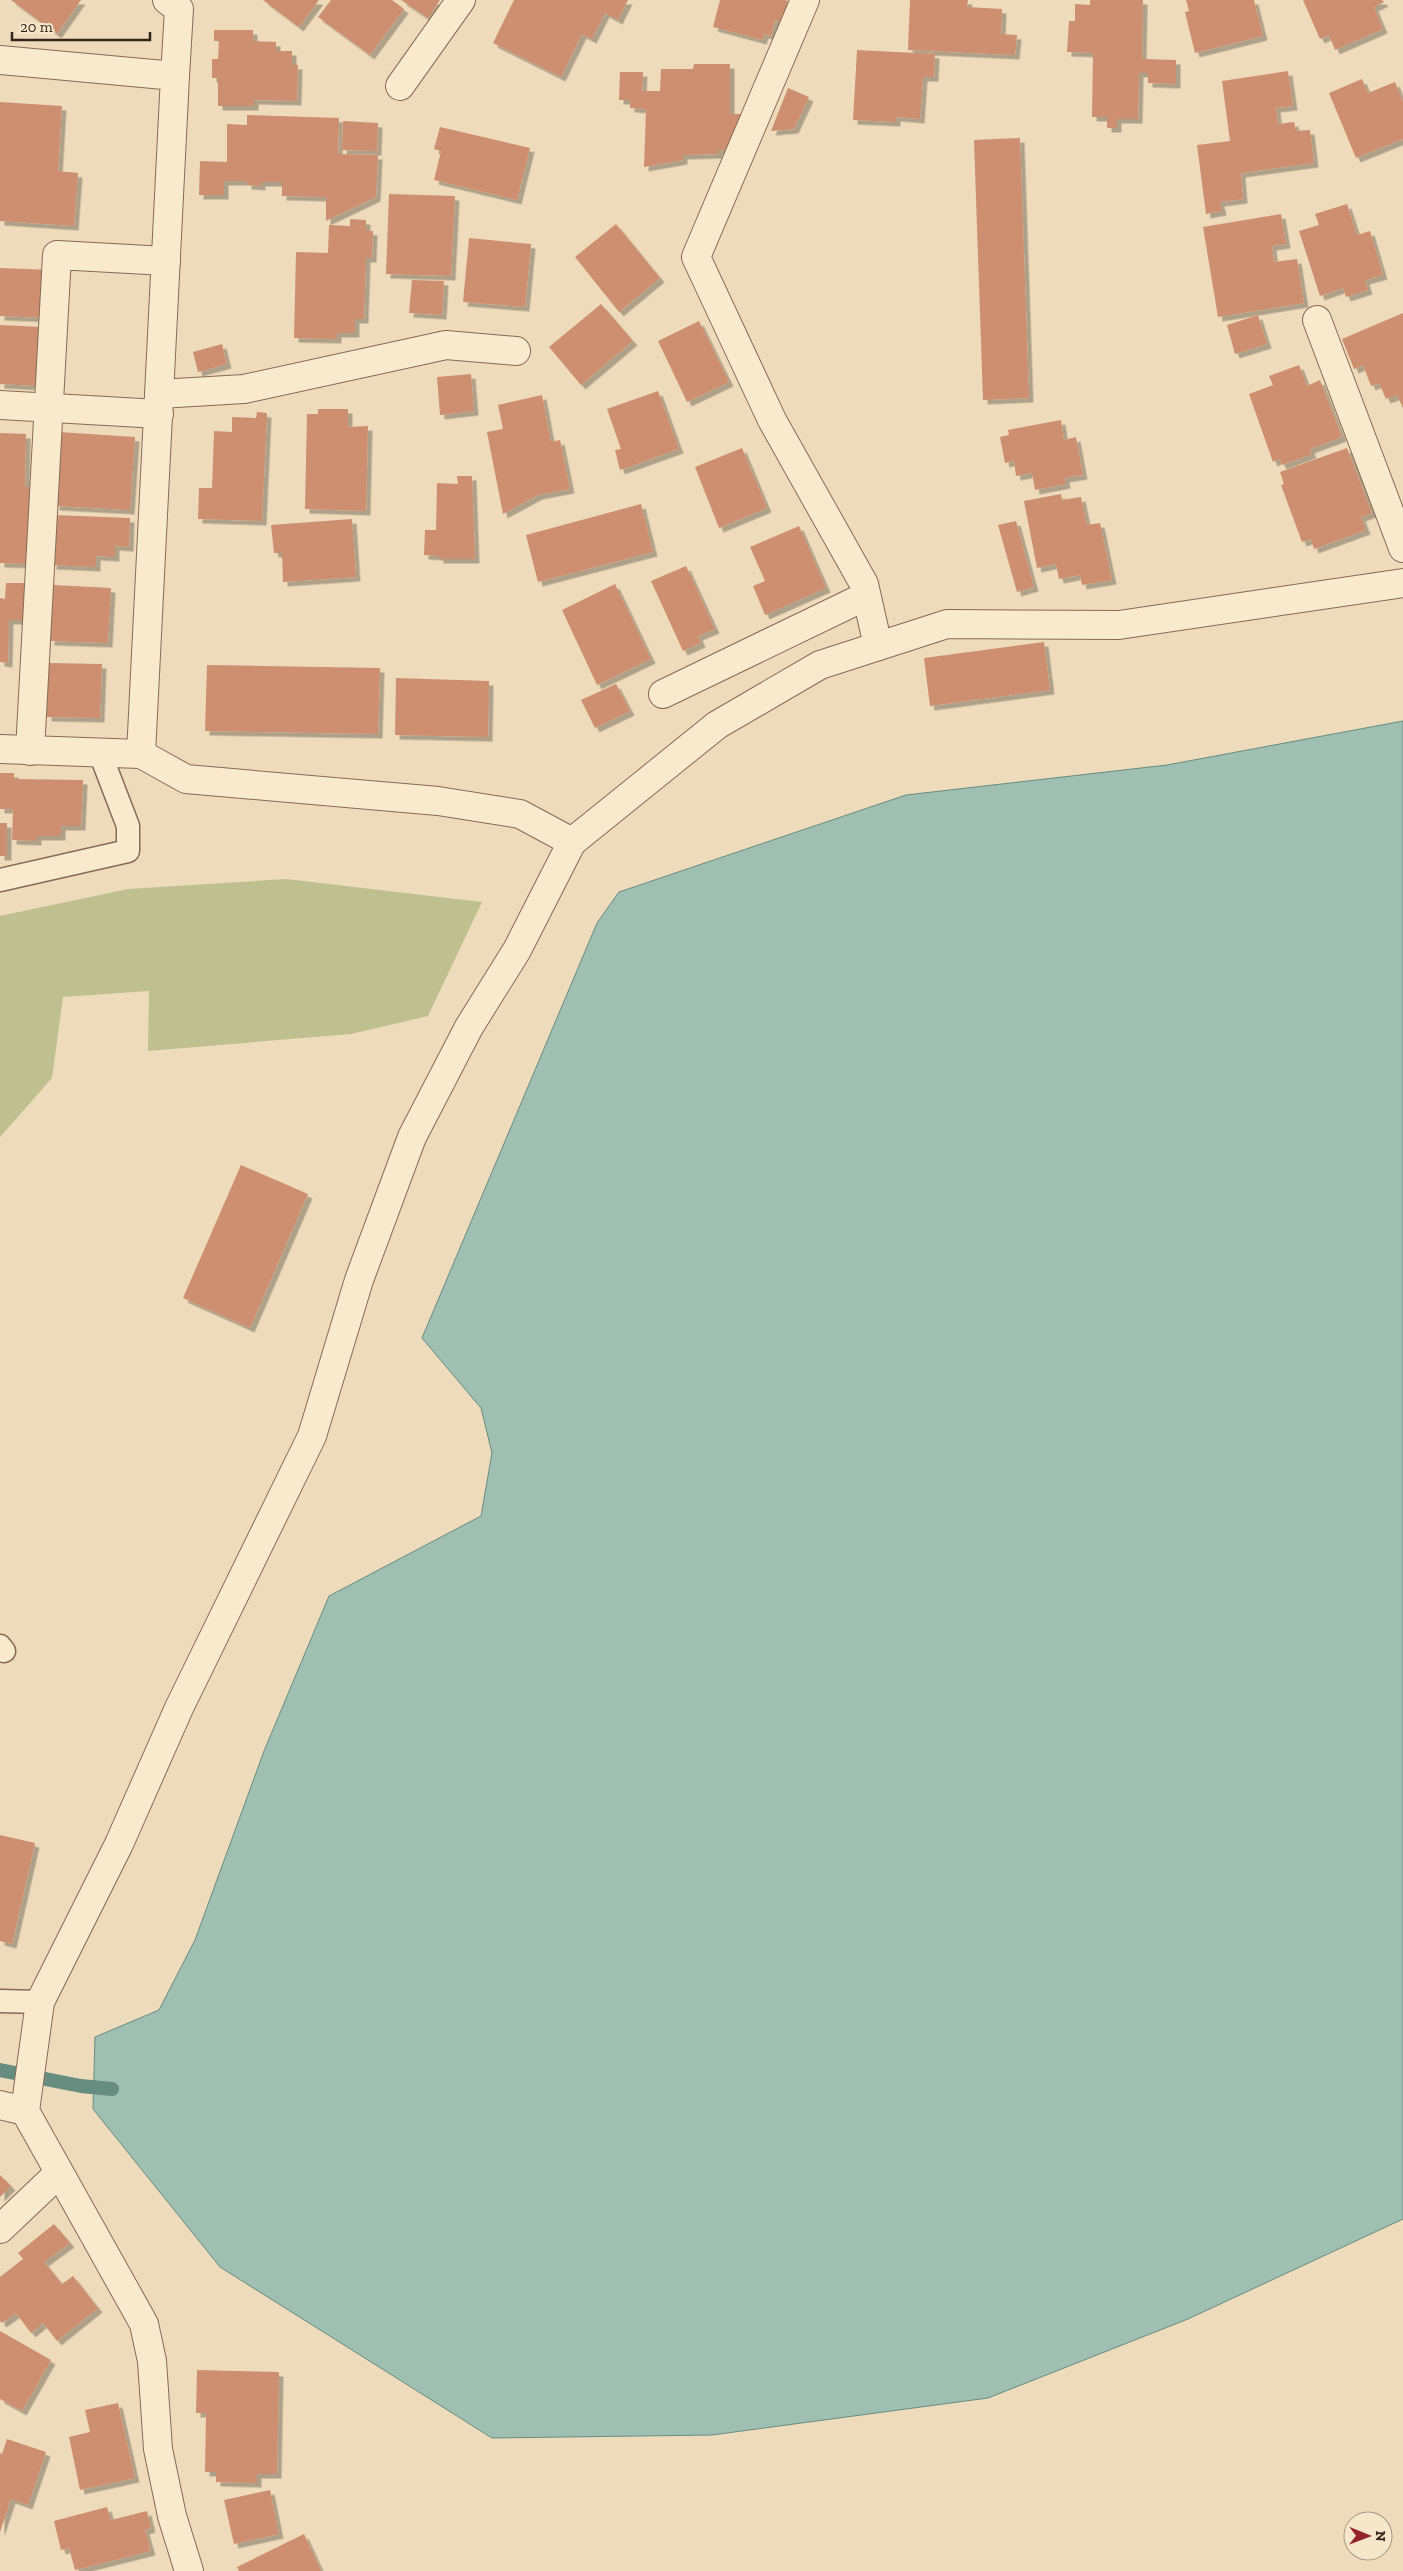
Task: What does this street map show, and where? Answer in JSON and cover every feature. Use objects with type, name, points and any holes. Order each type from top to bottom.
[{"type":"street","points":[[400,86],[460,0]]},
{"type":"street","points":[[806,0],[696,258],[772,420],[864,584],[878,646]]},
{"type":"street","points":[[141,754],[176,76],[176,3]]},
{"type":"street","points":[[0,60],[176,76]]},
{"type":"street","points":[[30,750],[57,255],[166,261]]},
{"type":"street","points":[[1317,320],[1403,548]]},
{"type":"street","points":[[0,405],[49,408],[159,404],[244,389],[446,345],[516,351]]},
{"type":"street","points":[[189,2571],[172,2516],[158,2449],[152,2361],[144,2324],[18,2102],[36,2045],[40,2002],[119,1844],[179,1708],[312,1436],[359,1280],[412,1137],[469,1027],[517,950],[572,842],[717,725],[820,665],[947,624],[1119,625],[1403,583]]},
{"type":"street","points":[[663,694],[866,596]]},
{"type":"street","points":[[0,749],[141,754],[186,779],[438,801],[520,814],[572,842]]},
{"type":"street","points":[[0,2229],[58,2174]]},
{"type":"lane","points":[[0,880],[128,851],[128,826],[100,753]]},
{"type":"lane","points":[[0,2001],[40,2002]]},
{"type":"green space","points":[[286,879],[482,902],[428,1016],[351,1034],[148,1051],[149,991],[63,997],[52,1078],[0,1137],[0,916],[128,889]]},
{"type":"shaded area","points":[[1403,721],[1403,2219],[1188,2319],[988,2398],[712,2435],[492,2438],[220,2267],[93,2109],[95,2037],[159,2010],[195,1940],[264,1751],[329,1596],[481,1516],[492,1453],[481,1408],[422,1338],[597,923],[619,892],[906,795],[1167,765]]},
{"type":"building","points":[[11,0],[81,0],[57,34]]},
{"type":"building","points":[[263,0],[319,0],[299,27]]},
{"type":"building","points":[[331,0],[392,0],[404,9],[370,55],[318,17]]},
{"type":"building","points":[[401,0],[440,0],[428,18]]},
{"type":"building","points":[[514,0],[628,0],[618,20],[605,13],[592,39],[582,34],[561,77],[493,43]]},
{"type":"building","points":[[720,0],[788,1],[782,22],[775,20],[771,36],[764,34],[762,40],[713,27]]},
{"type":"building","points":[[910,0],[968,0],[967,7],[1002,9],[1001,34],[1017,35],[1015,55],[908,50]]},
{"type":"building","points":[[1090,0],[1143,0],[1142,59],[1176,60],[1176,84],[1148,83],[1148,73],[1139,73],[1138,119],[1117,119],[1117,128],[1107,128],[1107,117],[1092,117],[1093,53],[1067,52],[1069,21],[1075,21],[1075,4],[1090,5]]},
{"type":"building","points":[[1186,0],[1254,0],[1263,36],[1195,53],[1185,12],[1189,11]]},
{"type":"building","points":[[1303,0],[1382,0],[1384,2],[1374,7],[1383,29],[1335,50],[1329,35],[1320,39]]},
{"type":"building","points":[[214,30],[253,30],[253,41],[276,42],[276,51],[292,51],[292,65],[298,65],[297,101],[254,100],[254,106],[218,106],[218,78],[212,78],[212,59],[218,59],[219,41],[214,41]]},
{"type":"building","points":[[857,50],[935,54],[934,77],[923,77],[920,119],[896,117],[896,122],[853,120]]},
{"type":"building","points":[[694,64],[730,64],[730,114],[742,114],[728,150],[718,150],[718,154],[683,155],[683,160],[644,167],[646,109],[630,108],[630,100],[619,100],[620,72],[643,72],[642,91],[660,91],[661,69],[693,69]]},
{"type":"building","points":[[1288,71],[1293,106],[1276,108],[1278,124],[1294,122],[1296,131],[1310,130],[1314,163],[1241,173],[1243,199],[1220,202],[1222,211],[1206,214],[1197,145],[1230,141],[1222,81]]},
{"type":"building","points":[[1362,79],[1368,93],[1395,82],[1403,102],[1403,139],[1356,158],[1329,93]]},
{"type":"building","points":[[788,88],[809,97],[794,129],[771,131]]},
{"type":"building","points":[[0,102],[62,106],[58,171],[78,173],[74,226],[0,221]]},
{"type":"building","points":[[247,115],[339,118],[338,154],[378,155],[376,197],[326,221],[326,197],[282,196],[282,182],[261,182],[261,186],[247,185],[247,181],[224,181],[224,195],[199,195],[200,161],[227,162],[227,124],[247,125]]},
{"type":"building","points":[[343,121],[378,123],[377,151],[342,150]]},
{"type":"building","points":[[440,127],[530,148],[517,200],[434,180],[441,151],[434,149]]},
{"type":"building","points":[[1020,138],[1029,398],[983,400],[974,140]]},
{"type":"building","points":[[389,194],[455,196],[451,276],[386,274]]},
{"type":"building","points":[[1347,204],[1357,235],[1370,231],[1383,275],[1365,280],[1368,290],[1346,297],[1343,288],[1320,296],[1299,231],[1319,225],[1315,214]]},
{"type":"building","points":[[1281,214],[1286,244],[1272,246],[1274,262],[1297,259],[1304,303],[1218,317],[1203,227]]},
{"type":"building","points":[[350,219],[366,220],[366,230],[373,231],[372,258],[366,258],[364,319],[355,319],[355,333],[337,333],[337,339],[294,338],[296,252],[328,253],[329,225],[350,226]]},
{"type":"building","points":[[616,224],[660,278],[619,312],[575,257]]},
{"type":"building","points":[[469,238],[531,244],[525,307],[463,302]]},
{"type":"building","points":[[0,268],[51,270],[49,318],[0,316]]},
{"type":"building","points":[[412,280],[444,281],[442,315],[409,313]]},
{"type":"building","points":[[601,304],[633,341],[581,385],[549,347]]},
{"type":"building","points":[[1403,313],[1403,408],[1397,395],[1386,399],[1379,383],[1371,386],[1363,365],[1354,369],[1342,339]]},
{"type":"building","points":[[1258,315],[1267,344],[1235,354],[1227,325]]},
{"type":"building","points":[[699,321],[729,382],[687,402],[658,341]]},
{"type":"building","points":[[0,325],[42,327],[40,386],[0,384]]},
{"type":"building","points":[[222,344],[227,364],[198,372],[193,352]]},
{"type":"building","points":[[1299,365],[1307,386],[1320,380],[1342,437],[1310,449],[1312,454],[1282,465],[1279,459],[1273,462],[1249,394],[1273,385],[1269,376]]},
{"type":"building","points":[[471,374],[474,411],[440,415],[437,377]]},
{"type":"building","points":[[658,391],[679,449],[620,470],[615,450],[621,449],[607,409]]},
{"type":"building","points":[[542,395],[551,442],[560,440],[570,489],[538,495],[503,514],[487,432],[503,429],[498,405]]},
{"type":"building","points":[[318,409],[348,409],[348,427],[368,426],[366,511],[305,509],[307,414],[318,414]]},
{"type":"building","points":[[257,412],[267,413],[262,521],[198,519],[199,488],[212,488],[214,431],[232,432],[232,417],[256,418]]},
{"type":"building","points":[[1061,420],[1064,440],[1076,437],[1083,475],[1065,478],[1066,484],[1035,490],[1032,473],[1016,476],[1014,461],[1005,463],[1000,437],[1009,435],[1008,430]]},
{"type":"building","points":[[59,432],[135,437],[130,510],[55,506]]},
{"type":"building","points":[[0,433],[26,434],[25,487],[32,487],[29,564],[0,563]]},
{"type":"building","points":[[742,448],[767,508],[719,528],[695,467]]},
{"type":"building","points":[[1347,448],[1372,513],[1361,517],[1366,530],[1314,549],[1311,539],[1302,542],[1281,485],[1284,484],[1280,472]]},
{"type":"building","points":[[457,476],[472,476],[475,559],[439,559],[439,556],[424,555],[425,530],[436,530],[437,483],[458,484]]},
{"type":"building","points":[[1061,494],[1062,500],[1081,497],[1087,525],[1100,523],[1112,580],[1082,585],[1080,575],[1059,579],[1056,564],[1037,568],[1024,501]]},
{"type":"building","points":[[641,504],[653,552],[538,582],[526,535]]},
{"type":"building","points":[[54,515],[130,518],[129,547],[115,546],[115,557],[96,556],[96,567],[52,565]]},
{"type":"building","points":[[352,519],[356,577],[283,582],[282,553],[274,553],[271,525]]},
{"type":"building","points":[[1016,521],[1034,587],[1017,592],[998,525]]},
{"type":"building","points":[[799,526],[826,588],[765,615],[753,586],[765,581],[750,547]]},
{"type":"building","points":[[686,566],[715,629],[698,636],[701,643],[683,651],[651,581]]},
{"type":"building","points":[[6,583],[26,583],[25,620],[9,620],[8,663],[0,662],[0,598],[5,599]]},
{"type":"building","points":[[615,584],[651,659],[597,685],[562,610]]},
{"type":"building","points":[[53,585],[111,588],[108,643],[50,641]]},
{"type":"building","points":[[1044,642],[1050,690],[930,706],[924,658]]},
{"type":"building","points":[[48,663],[102,664],[100,718],[47,717]]},
{"type":"building","points":[[207,665],[380,668],[378,734],[205,731]]},
{"type":"building","points":[[396,678],[489,681],[488,737],[395,735]]},
{"type":"building","points":[[616,684],[630,711],[595,728],[581,700]]},
{"type":"building","points":[[0,773],[14,773],[14,779],[83,780],[81,826],[61,826],[61,836],[37,836],[37,841],[12,840],[13,809],[0,809]]},
{"type":"building","points":[[0,823],[7,823],[7,856],[0,856]]},
{"type":"building","points":[[241,1165],[308,1194],[250,1328],[183,1298]]},
{"type":"building","points":[[0,1835],[35,1843],[12,1944],[0,1941]]},
{"type":"building","points":[[0,2175],[11,2186],[0,2197]]},
{"type":"building","points":[[54,2224],[70,2243],[44,2262],[62,2284],[73,2276],[98,2308],[57,2341],[43,2323],[31,2333],[16,2313],[2,2323],[0,2321],[0,2277],[23,2259],[18,2253]]},
{"type":"building","points":[[0,2331],[51,2360],[22,2411],[0,2399]]},
{"type":"building","points":[[197,2370],[279,2372],[277,2474],[257,2474],[257,2483],[216,2482],[216,2472],[205,2472],[206,2413],[196,2413]]},
{"type":"building","points":[[118,2403],[135,2478],[80,2490],[69,2437],[90,2432],[85,2410]]},
{"type":"building","points":[[7,2439],[46,2452],[28,2505],[11,2499],[0,2532],[0,2453],[2,2454]]},
{"type":"building","points":[[270,2490],[279,2534],[234,2544],[224,2500]]},
{"type":"building","points":[[107,2507],[111,2520],[147,2511],[151,2528],[145,2530],[151,2551],[75,2570],[69,2548],[61,2550],[54,2521]]},
{"type":"building","points":[[304,2534],[321,2571],[239,2571],[237,2567]]},
{"type":"waterway","points":[[0,2070],[81,2086],[112,2089]]}]
